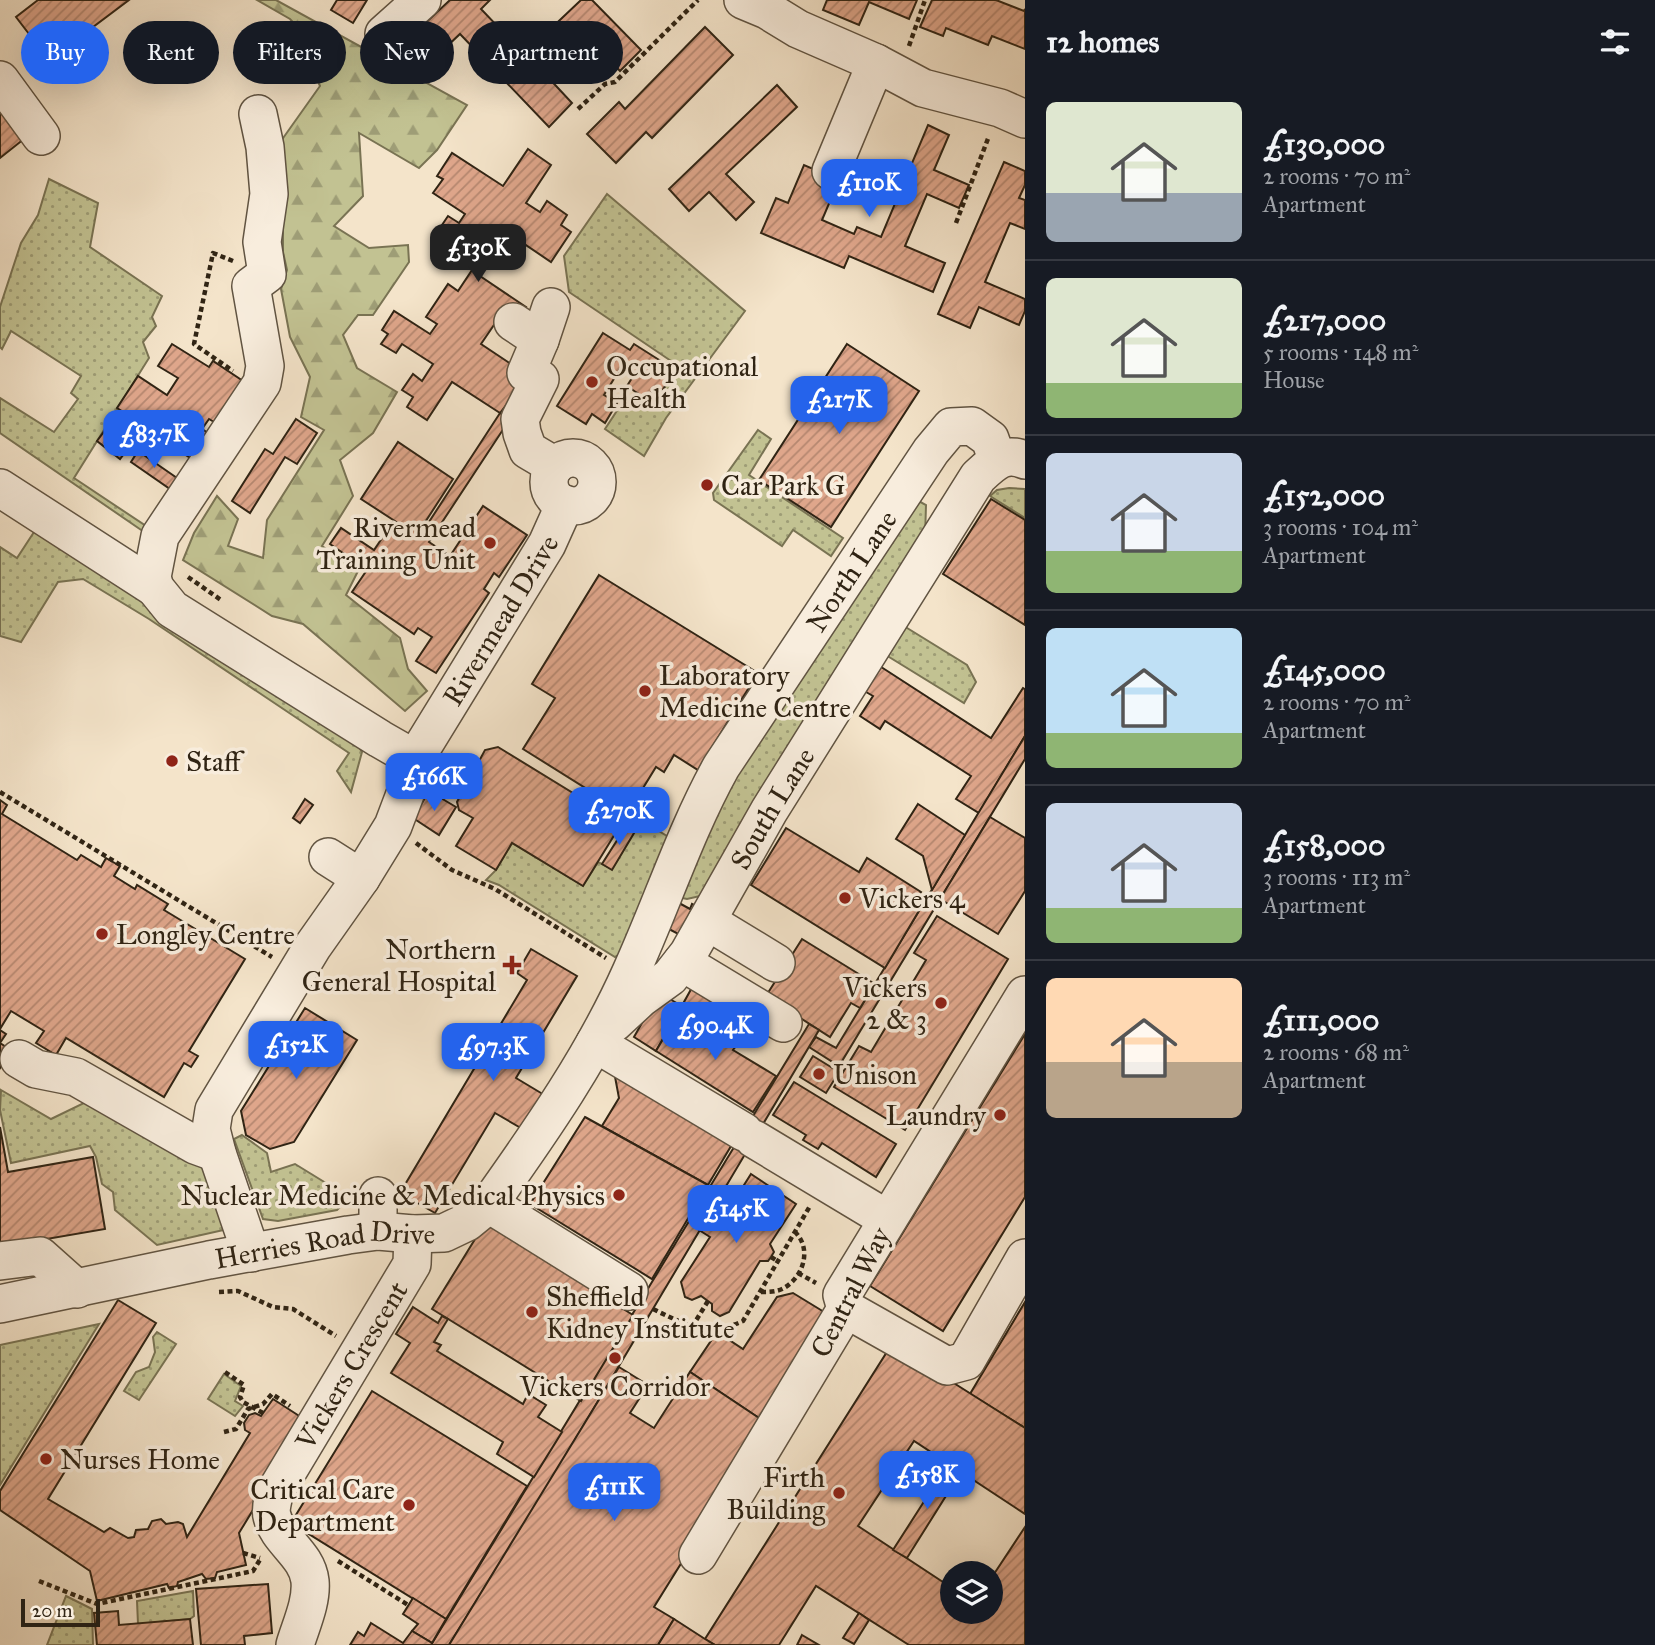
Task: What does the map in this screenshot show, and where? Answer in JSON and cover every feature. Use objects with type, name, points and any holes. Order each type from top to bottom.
[{"type":"street","points":[[399,21],[422,0]]},
{"type":"street","points":[[761,3],[798,29],[923,88],[1012,114]]},
{"type":"street","points":[[831,172],[887,70]]},
{"type":"street","points":[[5,86],[41,136]]},
{"type":"street","points":[[155,588],[152,577],[154,555],[160,536],[262,383],[265,366],[251,286],[267,274],[262,242],[269,194],[265,147],[258,114]]},
{"type":"street","name":"Rivermead Drive","points":[[251,1253],[217,1153],[211,1129],[214,1110],[297,972],[393,826],[415,759],[547,544],[565,504],[573,506],[590,500],[598,485],[594,468],[582,459],[574,457],[562,460],[555,466],[528,450],[520,419],[540,379],[526,373],[535,323]]},
{"type":"street","name":"North Lane","points":[[597,1041],[631,973],[704,799],[721,767],[930,451],[951,427],[972,426],[1011,460]]},
{"type":"street","name":"South Lane","points":[[597,1041],[641,998],[670,977],[682,962],[769,811],[978,477],[1011,460]]},
{"type":"street","points":[[0,488],[155,588],[172,609],[415,759]]},
{"type":"street","points":[[328,857],[361,878]]},
{"type":"street","points":[[707,921],[776,963]]},
{"type":"street","points":[[682,962],[783,1023]]},
{"type":"street","points":[[975,1077],[981,1038],[1025,964]]},
{"type":"street","name":"Central Way","points":[[698,1555],[846,1309],[842,1295],[1024,999]]},
{"type":"street","points":[[597,1041],[887,1219]]},
{"type":"street","name":"Herries Road Drive","points":[[0,1304],[209,1259],[251,1253],[390,1221],[444,1233],[467,1222],[489,1204],[597,1041]]},
{"type":"street","points":[[19,1059],[36,1069],[76,1077],[195,1145],[217,1153]]},
{"type":"street","points":[[489,1204],[640,1300]]},
{"type":"street","name":"Vickers Crescent","points":[[295,1645],[310,1597],[310,1579],[302,1561],[276,1553],[280,1535],[271,1514],[274,1494],[412,1264],[390,1221]]},
{"type":"street","points":[[0,1261],[40,1255],[78,1289]]},
{"type":"street","points":[[846,1309],[947,1366],[966,1361],[1025,1258]]},
{"type":"path","points":[[579,108],[605,85],[615,82],[698,0]]},
{"type":"path","points":[[887,70],[925,0]]},
{"type":"path","points":[[956,223],[1012,114]]},
{"type":"path","points":[[258,388],[194,344],[213,253],[267,274]]},
{"type":"path","points":[[0,792],[297,972]]},
{"type":"path","points":[[393,826],[452,870],[495,889],[631,973]]},
{"type":"path","points":[[640,1300],[701,1329],[730,1327],[743,1321],[807,1214],[814,1194]]},
{"type":"path","points":[[761,1292],[780,1290],[798,1273],[804,1262],[804,1252],[801,1238],[796,1233]]},
{"type":"path","points":[[771,1257],[779,1262]]},
{"type":"path","points":[[798,1273],[808,1278]]},
{"type":"path","points":[[212,1293],[238,1291],[273,1307],[293,1309],[361,1351]]},
{"type":"path","points":[[692,1327],[708,1301]]},
{"type":"path","points":[[225,1372],[244,1385],[240,1397],[243,1402],[263,1413]]},
{"type":"path","points":[[224,1432],[236,1429],[248,1409],[263,1404],[272,1394],[316,1422]]},
{"type":"path","points":[[39,1581],[97,1604],[253,1571],[276,1553],[307,1541],[408,1605]]},
{"type":"path","points":[[243,1553],[276,1553]]},
{"type":"green space","points":[[257,0],[276,0],[314,21],[290,19]]},
{"type":"green space","points":[[346,38],[360,46],[360,84],[429,84],[467,105],[437,150],[419,168],[359,133],[363,196],[334,226],[369,248],[408,245],[409,262],[373,315],[358,315],[343,335],[357,368],[397,392],[373,433],[340,460],[353,496],[322,546],[358,571],[346,595],[400,638],[408,669],[427,691],[405,711],[303,624],[272,616],[183,560],[194,533],[217,496],[238,519],[228,546],[263,558],[267,520],[324,430],[301,417],[310,377],[290,337],[281,289],[287,270],[280,215],[281,141],[319,84],[346,84]]},
{"type":"green space","points":[[49,179],[98,203],[90,247],[162,296],[152,317],[156,326],[143,342],[149,358],[74,478],[149,528],[147,534],[0,433],[0,398],[54,432],[78,399],[71,393],[81,376],[11,331],[2,349],[0,347],[0,307],[21,243],[38,215]]},
{"type":"green space","points":[[607,194],[745,311],[666,418],[644,456],[605,429],[626,397],[645,406],[658,399],[677,365],[569,292],[564,256]]},
{"type":"green space","points":[[758,430],[771,439],[749,475],[843,538],[831,556],[793,530],[782,546],[714,500],[713,493]]},
{"type":"green space","points":[[1025,489],[1025,518],[990,496],[997,490]]},
{"type":"green space","points":[[915,499],[926,505],[925,538],[713,893],[687,899],[673,896],[727,786]]},
{"type":"green space","points":[[34,532],[51,535],[357,744],[362,752],[351,792],[337,771],[349,753],[149,619],[83,579],[58,582],[21,642],[0,636],[0,547],[17,558]]},
{"type":"green space","points":[[899,623],[967,665],[976,682],[964,703],[881,652]]},
{"type":"green space","points":[[641,820],[670,838],[621,953],[615,957],[499,885],[486,880],[496,870],[512,843],[583,886],[598,862],[612,869]]},
{"type":"green space","points":[[1,1090],[51,1119],[92,1099],[205,1157],[228,1229],[157,1245],[115,1210],[113,1192],[102,1184],[96,1157],[90,1146],[11,1163],[0,1110]]},
{"type":"green space","points":[[242,1135],[267,1153],[271,1172],[295,1164],[334,1188],[341,1195],[341,1206],[337,1210],[278,1221],[263,1219],[234,1139]]},
{"type":"green space","points":[[99,1324],[0,1485],[0,1345]]},
{"type":"green space","points":[[157,1332],[176,1344],[139,1400],[124,1391],[136,1372],[149,1367],[155,1352],[153,1337]]},
{"type":"green space","points":[[224,1374],[241,1386],[235,1401],[243,1406],[235,1416],[208,1399]]},
{"type":"green space","points":[[193,1591],[194,1616],[190,1619],[138,1624],[137,1601]]},
{"type":"green space","points":[[66,1596],[92,1609],[93,1645],[47,1645]]},
{"type":"building","points":[[38,0],[129,0],[101,21],[21,21],[21,24],[16,17]]},
{"type":"building","points":[[337,0],[367,0],[353,23],[331,10]]},
{"type":"building","points":[[450,0],[490,0],[481,9],[492,21],[468,21],[468,42],[460,34],[454,40],[454,21],[427,21]]},
{"type":"building","points":[[581,0],[592,0],[613,21],[559,21]]},
{"type":"building","points":[[827,0],[917,0],[909,19],[869,2],[859,25],[823,10]]},
{"type":"building","points":[[932,0],[996,0],[1024,11],[1025,9],[1025,49],[992,36],[988,45],[946,28],[943,36],[920,27]]},
{"type":"building","points":[[705,27],[733,55],[652,138],[646,132],[616,163],[587,134],[619,102],[625,109]]},
{"type":"building","points":[[623,32],[641,50],[623,68]]},
{"type":"building","points":[[508,84],[554,84],[572,103],[549,127]]},
{"type":"building","points":[[777,85],[797,107],[726,174],[754,202],[736,220],[709,192],[689,211],[669,189]]},
{"type":"building","points":[[0,103],[29,135],[0,158]]},
{"type":"building","points":[[928,125],[949,135],[934,170],[969,185],[959,208],[927,194],[905,246],[945,263],[933,292],[849,256],[844,268],[761,233],[776,198],[788,203],[804,165],[839,180],[822,220],[854,234],[857,227],[881,237]]},
{"type":"building","points":[[528,149],[551,165],[526,203],[540,212],[547,201],[567,215],[561,225],[571,232],[551,262],[508,233],[480,276],[526,307],[510,331],[496,322],[481,344],[529,376],[500,413],[452,382],[427,420],[407,407],[413,397],[402,390],[413,374],[422,381],[433,364],[402,344],[396,353],[381,344],[388,334],[382,330],[394,311],[430,334],[437,324],[426,317],[448,284],[458,291],[472,270],[444,251],[449,243],[436,234],[448,216],[459,223],[465,214],[433,193],[443,179],[437,176],[452,153],[503,186]]},
{"type":"building","points":[[1004,162],[1025,171],[1025,185],[1019,198],[1025,200],[1025,229],[1010,223],[985,282],[1025,299],[1025,311],[1019,325],[979,307],[970,328],[938,314]]},
{"type":"building","name":"Occupational Health","points":[[603,333],[630,350],[634,344],[675,370],[659,396],[652,391],[646,399],[627,386],[632,378],[620,369],[604,395],[617,403],[605,423],[592,414],[586,424],[557,406]]},
{"type":"building","points":[[172,344],[209,367],[213,361],[246,383],[219,425],[209,419],[202,429],[208,433],[192,459],[163,440],[177,419],[167,412],[154,431],[117,408],[138,376],[167,395],[178,378],[158,366]]},
{"type":"building","points":[[847,344],[919,391],[831,527],[759,480]]},
{"type":"building","name":"Rivermead Training Unit","points":[[500,413],[510,419],[429,542],[450,556],[483,506],[527,535],[499,577],[494,573],[484,589],[489,593],[436,673],[416,661],[432,637],[418,628],[414,634],[352,592],[373,561],[359,552],[353,560],[330,544],[341,528],[374,550],[393,522],[401,525],[361,499],[398,442],[453,479],[422,527],[425,528]]},
{"type":"building","points":[[296,419],[317,433],[297,464],[285,457],[250,513],[232,501],[265,449],[273,454]]},
{"type":"building","points":[[106,429],[130,446],[120,459],[97,441]]},
{"type":"building","points":[[138,451],[177,478],[170,489],[131,462]]},
{"type":"building","points":[[991,499],[1025,520],[1025,625],[943,574]]},
{"type":"building","name":"Laboratory Medicine Centre","points":[[599,575],[758,673],[698,770],[674,755],[664,772],[656,767],[627,814],[523,749],[555,698],[532,684]]},
{"type":"building","points":[[875,663],[991,738],[1023,688],[1025,689],[1025,736],[979,813],[956,799],[971,776],[885,721],[880,729],[860,716],[873,696],[859,688]]},
{"type":"building","points":[[1025,736],[1025,759],[839,1066],[809,1047],[816,1037],[836,1048]]},
{"type":"building","points":[[498,747],[617,820],[618,829],[583,886],[512,843],[496,870],[456,846],[473,818],[459,810],[457,802],[485,750]]},
{"type":"building","points":[[429,791],[456,807],[439,835],[413,818]]},
{"type":"building","points":[[305,799],[313,805],[300,823],[293,818]]},
{"type":"building","name":"Longley Centre","points":[[0,800],[7,805],[2,814],[77,860],[81,855],[101,867],[106,858],[120,866],[114,876],[135,889],[137,885],[168,904],[164,910],[245,959],[189,1051],[198,1056],[191,1067],[184,1063],[164,1097],[66,1038],[56,1055],[36,1043],[44,1031],[11,1011],[0,1029]]},
{"type":"building","points":[[918,804],[965,835],[932,890],[923,856],[896,839]]},
{"type":"building","points":[[990,817],[1025,838],[1025,891],[998,934],[940,899]]},
{"type":"building","points":[[628,823],[637,828],[612,870],[602,864]]},
{"type":"building","name":"Vickers 4","points":[[786,828],[859,872],[867,858],[921,892],[914,903],[920,909],[885,968],[751,885]]},
{"type":"building","points":[[679,903],[690,909],[692,904],[700,908],[684,937],[665,927]]},
{"type":"building","name":"Vickers 2 & 3","points":[[937,916],[1008,959],[905,1130],[834,1087],[859,1046],[871,1052],[926,960],[914,953]]},
{"type":"building","points":[[802,939],[875,984],[860,1008],[851,1003],[830,1037],[766,996]]},
{"type":"building","points":[[531,949],[577,976],[516,1078],[546,1096],[526,1131],[495,1113],[435,1213],[400,1193],[527,980],[517,973]]},
{"type":"building","points":[[694,984],[739,1012],[723,1038],[679,1011]]},
{"type":"building","points":[[659,993],[682,1006],[656,1051],[634,1037]]},
{"type":"building","points":[[305,1008],[357,1040],[294,1142],[270,1149],[246,1135],[241,1111]]},
{"type":"building","points":[[679,1012],[736,1046],[733,1050],[776,1076],[753,1112],[656,1051]]},
{"type":"building","name":"Vickers Corridor","points":[[809,1024],[819,1030],[538,1502],[449,1645],[431,1645]]},
{"type":"building","points":[[0,1030],[6,1034],[0,1043]]},
{"type":"building","name":"Laundry","points":[[1025,1034],[1025,1197],[943,1331],[870,1286]]},
{"type":"building","points":[[0,1043],[11,1050],[0,1068]]},
{"type":"building","name":"Unison","points":[[813,1056],[839,1072],[826,1093],[800,1077]]},
{"type":"building","points":[[613,1066],[734,1141],[708,1185],[602,1126],[619,1098]]},
{"type":"building","points":[[794,1082],[896,1144],[876,1177],[822,1143],[818,1149],[803,1140],[806,1135],[773,1115]]},
{"type":"building","name":"Nuclear Medicine & Medical Physics","points":[[585,1117],[708,1185],[652,1279],[530,1204]]},
{"type":"building","points":[[0,1127],[8,1172],[93,1157],[105,1229],[0,1247]]},
{"type":"building","points":[[751,1174],[796,1204],[770,1244],[774,1252],[771,1257],[768,1261],[760,1261],[729,1312],[720,1316],[712,1311],[712,1304],[701,1296],[692,1300],[685,1297],[681,1282],[710,1237],[699,1230],[715,1205],[727,1212]]},
{"type":"building","name":"Sheffield Kidney Institute","points":[[485,1223],[633,1315],[581,1401],[432,1309]]},
{"type":"building","points":[[793,1293],[829,1315],[762,1420],[690,1372],[717,1332],[743,1349],[777,1297]]},
{"type":"building","name":"Nurses Home","points":[[118,1300],[156,1323],[48,1499],[104,1532],[110,1528],[128,1538],[134,1537],[136,1530],[148,1529],[152,1521],[161,1519],[166,1524],[183,1524],[187,1537],[250,1433],[245,1430],[244,1423],[249,1415],[255,1413],[261,1416],[273,1399],[307,1421],[239,1533],[246,1565],[217,1572],[215,1578],[206,1579],[202,1574],[178,1582],[177,1586],[169,1588],[167,1584],[97,1601],[90,1571],[0,1510],[0,1491]]},
{"type":"building","points":[[1025,1302],[1025,1428],[970,1394]]},
{"type":"building","points":[[413,1307],[438,1323],[442,1316],[448,1319],[434,1342],[441,1345],[437,1351],[523,1404],[528,1394],[546,1405],[538,1417],[562,1432],[534,1477],[497,1454],[503,1442],[391,1373],[410,1343],[396,1334]]},
{"type":"building","name":"Firth Building","points":[[892,1344],[1025,1428],[1025,1514],[914,1441],[858,1526],[940,1580],[940,1624],[1003,1624],[1003,1561],[1025,1527],[1025,1645],[909,1645],[816,1586],[779,1645],[715,1645],[705,1639]]},
{"type":"building","points":[[619,1367],[648,1385],[630,1413],[654,1428],[690,1372],[762,1420],[705,1525],[654,1607],[674,1619],[658,1645],[449,1645]]},
{"type":"building","name":"Critical Care Department","points":[[372,1391],[527,1486],[446,1619],[291,1523]]},
{"type":"building","points":[[948,1464],[961,1472],[907,1558],[893,1550]]},
{"type":"building","points":[[268,1584],[272,1633],[244,1636],[245,1645],[201,1645],[196,1589]]},
{"type":"building","points":[[413,1598],[446,1619],[432,1643],[412,1631],[418,1624],[403,1614]]},
{"type":"building","points":[[118,1611],[119,1625],[190,1619],[193,1645],[97,1645],[94,1613]]},
{"type":"building","points":[[859,1613],[869,1620],[854,1644],[843,1638]]},
{"type":"building","points":[[674,1619],[705,1639],[715,1645],[658,1645]]},
{"type":"building","points":[[371,1623],[403,1643],[412,1631],[432,1643],[350,1645],[358,1632],[364,1636]]},
{"type":"building","points":[[802,1635],[819,1645],[797,1645]]},
{"type":"place","name":"Occupational Health","points":[[592,382]]},
{"type":"place","name":"Car Park G","points":[[707,485]]},
{"type":"place","name":"Rivermead Training Unit","points":[[490,543]]},
{"type":"place","name":"Laboratory Medicine Centre","points":[[645,691]]},
{"type":"place","name":"Staff","points":[[172,761]]},
{"type":"place","name":"Vickers 4","points":[[845,898]]},
{"type":"place","name":"Longley Centre","points":[[102,934]]},
{"type":"place","name":"Northern General Hospital","points":[[512,965]]},
{"type":"place","name":"Vickers 2 & 3","points":[[941,1003]]},
{"type":"place","name":"Unison","points":[[819,1074]]},
{"type":"place","name":"Laundry","points":[[1000,1115]]},
{"type":"place","name":"Nuclear Medicine & Medical Physics","points":[[619,1195]]},
{"type":"place","name":"Sheffield Kidney Institute","points":[[532,1312]]},
{"type":"place","name":"Vickers Corridor","points":[[615,1358]]},
{"type":"place","name":"Nurses Home","points":[[46,1459]]},
{"type":"place","name":"Firth Building","points":[[839,1493]]},
{"type":"place","name":"Critical Care Department","points":[[409,1505]]}]
